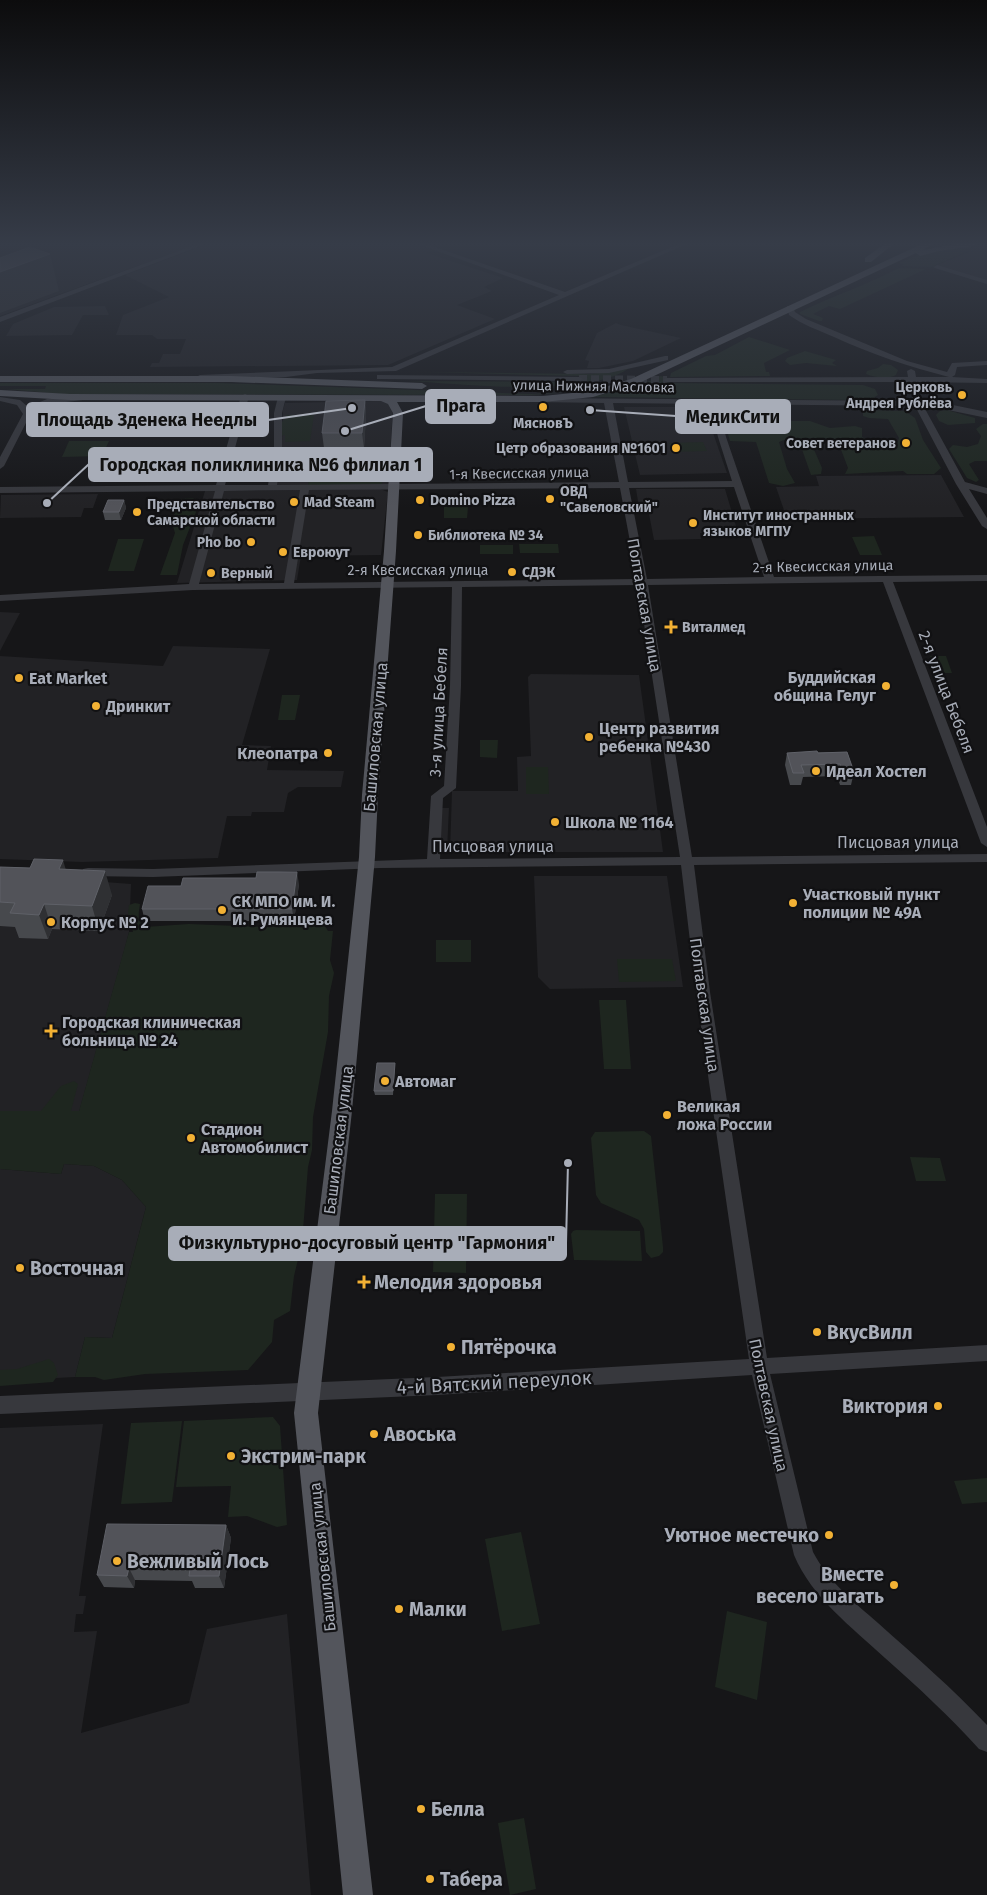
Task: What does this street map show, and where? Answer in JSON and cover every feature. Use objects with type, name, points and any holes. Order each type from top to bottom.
[{"type":"main road","points":[[665,358],[721,331]]},
{"type":"main road","points":[[507,399],[564,398],[593,394],[621,386],[740,331]]},
{"type":"main road","name":"улица Нижняя Масловка","points":[[0,378],[278,380],[558,390],[611,381],[665,358]]},
{"type":"main road","name":"улица Нижняя Масловка","points":[[2,398],[282,396],[507,399]]},
{"type":"main road","points":[[378,397],[392,402],[398,413],[406,403],[425,397]]},
{"type":"main road","name":"Башиловская улица","points":[[358,1895],[321,1537],[307,1425],[308,1391],[343,1103],[366,864],[388,584],[398,413]]},
{"type":"street","points":[[277,375],[317,371],[387,370],[481,331]]},
{"type":"street","points":[[827,331],[904,363],[951,375],[987,381]]},
{"type":"street","name":"улица Нижняя Масловка","points":[[408,369],[596,372],[626,368],[665,358]]},
{"type":"street","points":[[408,369],[409,365],[417,359]]},
{"type":"street","points":[[870,381],[890,379],[902,375],[904,368],[892,359]]},
{"type":"street","points":[[904,363],[911,369],[913,380],[921,394],[918,404],[961,484],[987,526]]},
{"type":"street","points":[[951,375],[954,366],[987,363]]},
{"type":"street","name":"улица Нижняя Масловка","points":[[408,369],[412,373],[436,378]]},
{"type":"street","name":"улица Нижняя Масловка","points":[[180,378],[277,375],[579,379]]},
{"type":"street","name":"улица Нижняя Масловка","points":[[667,380],[987,381]]},
{"type":"street","points":[[838,381],[869,384],[881,392],[874,399],[848,403]]},
{"type":"street","points":[[860,381],[921,394]]},
{"type":"street","name":"улица Нижняя Масловка","points":[[507,399],[918,404],[943,406],[987,414],[921,394]]},
{"type":"street","points":[[193,587],[245,396]]},
{"type":"street","points":[[272,488],[278,449],[278,413],[282,396]]},
{"type":"street","points":[[0,466],[26,413],[33,407],[50,401],[86,397]]},
{"type":"street","points":[[2,398],[24,405],[26,413]]},
{"type":"street","name":"Полтавская улица","points":[[608,401],[642,582],[686,861],[702,992],[759,1367],[804,1555],[809,1567],[833,1596],[950,1704],[987,1742]]},
{"type":"street","points":[[712,402],[770,581]]},
{"type":"street","name":"1-я Квесисская улица","points":[[0,490],[738,484]]},
{"type":"street","points":[[961,484],[987,491]]},
{"type":"street","points":[[289,585],[305,488]]},
{"type":"street","name":"2-я Квесисская улица","points":[[0,598],[193,587],[289,585],[987,578]]},
{"type":"street","name":"2-я улица Бебеля","points":[[887,580],[987,843]]},
{"type":"street","name":"3-я улица Бебеля","points":[[433,864],[437,796],[450,788],[457,710],[457,584]]},
{"type":"street","name":"Писцовая улица","points":[[72,871],[133,874],[366,864],[987,858]]},
{"type":"street","name":"4-й Вятский переулок","points":[[0,1405],[437,1386],[987,1353]]},
{"type":"shaded area","points":[[9,331],[74,331],[72,335],[6,336]]},
{"type":"shaded area","points":[[117,331],[466,331],[388,365],[150,367],[152,363],[159,363],[163,354],[180,354],[186,339],[157,339],[152,335],[116,335]]},
{"type":"shaded area","points":[[651,331],[681,338],[633,361],[599,368],[587,368],[589,361],[585,360],[597,333]]},
{"type":"shaded area","points":[[749,337],[790,350],[764,363],[766,372],[769,372],[770,376],[670,377],[671,373],[706,356],[715,355]]},
{"type":"shaded area","points":[[805,351],[836,360],[832,363],[837,366],[806,363],[790,365],[785,361],[787,358]]},
{"type":"shaded area","points":[[883,364],[891,365],[898,370],[896,375],[881,377],[866,374],[867,371],[878,368]]},
{"type":"shaded area","points":[[628,369],[608,378],[583,384],[554,386],[490,386],[408,381],[579,382],[579,376],[421,372],[590,374]]},
{"type":"shaded area","points":[[660,376],[666,377],[668,383],[863,385],[875,389],[878,395],[862,400],[591,397],[638,386]]},
{"type":"shaded area","points":[[0,383],[218,383],[533,394],[571,392],[532,395],[61,394],[6,389],[45,389],[46,386],[0,386]]},
{"type":"shaded area","points":[[385,401],[393,407],[388,486],[276,486],[285,403]]},
{"type":"shaded area","name":"Цетр образования №1601","points":[[624,407],[704,407],[727,473],[640,475]]},
{"type":"shaded area","points":[[863,410],[905,411],[915,418],[923,440],[941,468],[934,474],[907,474],[903,471],[845,474],[848,468],[837,439],[809,438],[822,468],[821,474],[811,475],[799,441],[784,440],[779,442],[787,469],[795,483],[783,486],[769,483],[756,442],[730,441],[724,421],[810,421],[830,428],[855,426],[862,428],[862,437],[871,441],[883,445],[897,444],[899,438],[888,419],[863,416]]},
{"type":"shaded area","points":[[947,410],[975,418],[975,423],[948,425],[939,421],[936,415],[940,411]]},
{"type":"shaded area","points":[[286,415],[314,415],[310,441],[285,442],[285,435],[280,436],[281,423],[286,418]]},
{"type":"shaded area","points":[[983,424],[987,424],[987,461],[975,461],[969,464],[979,480],[976,482],[967,478],[949,449],[953,445],[967,447],[978,444],[981,436],[976,429]]},
{"type":"shaded area","points":[[69,441],[109,441],[102,456],[62,457]]},
{"type":"shaded area","points":[[703,442],[707,451],[672,452],[669,443]]},
{"type":"shaded area","points":[[370,447],[384,447],[382,484],[308,485],[313,454],[369,452]]},
{"type":"shaded area","points":[[941,475],[964,517],[787,519],[776,487],[819,486],[816,476]]},
{"type":"shaded area","points":[[380,489],[388,492],[381,555],[301,556],[297,580],[177,583],[205,491]]},
{"type":"shaded area","name":"Институт иностранных языков МГПУ","points":[[636,489],[725,489],[739,536],[718,536],[716,533],[700,533],[701,539],[654,540],[649,514],[640,514]]},
{"type":"shaded area","points":[[98,494],[93,508],[84,508],[81,517],[0,518],[1,495]]},
{"type":"shaded area","points":[[193,498],[198,507],[183,545],[177,575],[160,575],[175,533],[172,523],[175,511],[181,499]]},
{"type":"shaded area","points":[[444,507],[468,507],[467,518],[444,518]]},
{"type":"shaded area","points":[[874,536],[882,555],[860,555],[852,537]]},
{"type":"shaded area","points":[[118,539],[144,539],[134,571],[108,571]]},
{"type":"shaded area","points":[[519,544],[558,544],[559,553],[520,553]]},
{"type":"shaded area","points":[[480,545],[513,545],[513,554],[480,554]]},
{"type":"shaded area","points":[[0,612],[20,613],[0,651]]},
{"type":"shaded area","points":[[173,646],[270,649],[242,745],[271,746],[267,770],[344,771],[341,787],[298,787],[288,793],[284,812],[252,812],[251,816],[227,816],[218,858],[82,862],[0,859],[0,656],[163,666]]},
{"type":"shaded area","points":[[930,656],[946,656],[952,673],[937,673]]},
{"type":"shaded area","name":"Школа № 1164","points":[[531,674],[639,675],[663,852],[450,852],[452,791],[518,791],[517,757],[531,756],[528,677]]},
{"type":"shaded area","points":[[282,695],[300,695],[295,720],[278,720]]},
{"type":"shaded area","points":[[480,740],[498,740],[497,758],[480,757]]},
{"type":"shaded area","points":[[526,767],[548,767],[549,794],[526,794]]},
{"type":"shaded area","points":[[441,808],[449,808],[447,851],[439,851]]},
{"type":"shaded area","name":"Городская клиническая больница № 24","points":[[0,874],[131,884],[129,932],[79,1112],[0,1111]]},
{"type":"shaded area","name":"Школа № 1164","points":[[534,876],[667,876],[683,987],[550,989],[538,977]]},
{"type":"shaded area","name":"Стадион Автомобилист","points":[[140,904],[139,919],[145,927],[189,924],[265,927],[319,925],[325,926],[328,931],[333,931],[330,960],[334,973],[329,996],[328,1032],[313,1117],[312,1150],[308,1167],[302,1243],[294,1276],[290,1311],[274,1320],[272,1342],[248,1370],[145,1374],[104,1380],[95,1377],[75,1377],[85,1337],[112,1338],[146,1207],[122,1180],[94,1166],[64,1164],[61,1174],[0,1169],[0,1111],[41,1111],[61,1086],[74,1081],[78,1084],[71,1111],[79,1111],[129,932],[133,932],[128,913],[129,905]]},
{"type":"shaded area","points":[[436,940],[471,940],[471,962],[436,962]]},
{"type":"shaded area","points":[[617,959],[672,959],[676,981],[619,982]]},
{"type":"shaded area","points":[[599,1000],[626,1000],[631,1069],[604,1069]]},
{"type":"shaded area","points":[[644,1131],[651,1136],[663,1247],[663,1252],[659,1256],[651,1258],[646,1252],[644,1229],[639,1220],[601,1203],[596,1195],[591,1138],[595,1132]]},
{"type":"shaded area","points":[[910,1157],[940,1158],[946,1181],[916,1181]]},
{"type":"shaded area","points":[[64,1164],[94,1166],[122,1180],[146,1207],[112,1338],[85,1337],[75,1377],[0,1381],[0,1169],[61,1174]]},
{"type":"shaded area","points":[[435,1194],[467,1194],[466,1273],[433,1272]]},
{"type":"shaded area","points":[[576,1230],[640,1231],[642,1261],[574,1260],[571,1234]]},
{"type":"shaded area","points":[[49,1359],[54,1363],[58,1375],[53,1382],[0,1386],[0,1370],[17,1369]]},
{"type":"shaded area","name":"Экстрим-парк","points":[[273,1417],[280,1426],[287,1525],[277,1527],[247,1516],[228,1517],[231,1486],[176,1487],[184,1421]]},
{"type":"shaded area","points":[[182,1421],[172,1502],[121,1504],[131,1423]]},
{"type":"shaded area","points":[[103,1424],[79,1596],[86,1596],[83,1614],[76,1614],[74,1632],[97,1631],[81,1733],[189,1703],[207,1629],[287,1614],[311,1895],[0,1895],[0,1428]]},
{"type":"shaded area","points":[[987,1478],[987,1502],[962,1504],[954,1481]]},
{"type":"shaded area","points":[[521,1532],[540,1624],[502,1631],[485,1539]]},
{"type":"shaded area","points":[[727,1611],[767,1622],[757,1700],[715,1687]]},
{"type":"shaded area","points":[[524,1818],[536,1889],[510,1895],[498,1823]]},
{"type":"building","points":[[365,400],[362,433],[322,433],[326,401]]},
{"type":"building","points":[[108,500],[124,500],[119,512],[103,512]]},
{"type":"building","points":[[817,751],[818,753],[847,752],[854,772],[843,772],[840,764],[801,765],[804,773],[793,773],[787,753]]},
{"type":"building","points":[[34,859],[63,860],[59,869],[105,871],[92,906],[44,904],[39,915],[10,913],[15,903],[0,902],[0,867],[30,868]]},
{"type":"building","points":[[257,872],[297,872],[292,909],[142,909],[148,886],[181,886],[183,878],[256,878]]},
{"type":"building","name":"Автомаг","points":[[377,1063],[395,1063],[393,1091],[374,1091]]},
{"type":"building","points":[[107,1524],[226,1525],[219,1576],[189,1576],[190,1569],[129,1568],[127,1576],[97,1575]]},
{"type":"tunnel","points":[[579,379],[667,380]]},
{"type":"place","name":"Церковь Андрея Рублёва","points":[[962,395]]},
{"type":"place","name":"МясновЪ","points":[[543,407]]},
{"type":"place","name":"Площадь Зденека Неедлы","points":[[352,408]]},
{"type":"place","name":"МедикСити","points":[[590,410]]},
{"type":"place","name":"Прага","points":[[345,431]]},
{"type":"place","name":"Совет ветеранов","points":[[906,443]]},
{"type":"place","name":"Цетр образования №1601","points":[[676,448]]},
{"type":"place","name":"ОВД \"Савеловский\"","points":[[550,499]]},
{"type":"place","name":"Domino Pizza","points":[[420,500]]},
{"type":"place","name":"Mad Steam","points":[[294,502]]},
{"type":"place","name":"Городская поликлиника №6 филиал 1","points":[[47,503]]},
{"type":"place","name":"Представительство Самарской области","points":[[137,512]]},
{"type":"place","name":"Институт иностранных языков МГПУ","points":[[693,523]]},
{"type":"place","name":"Библиотека № 34","points":[[418,535]]},
{"type":"place","name":"Pho bo","points":[[251,542]]},
{"type":"place","name":"Евроюут","points":[[283,552]]},
{"type":"place","name":"СДЭК","points":[[512,572]]},
{"type":"place","name":"Верный","points":[[211,573]]},
{"type":"place","name":"Виталмед","points":[[671,627]]},
{"type":"place","name":"Eat Market","points":[[19,678]]},
{"type":"place","name":"Буддийская община Гелуг","points":[[886,686]]},
{"type":"place","name":"Дринкит","points":[[96,706]]},
{"type":"place","name":"Центр развития ребенка №430","points":[[589,737]]},
{"type":"place","name":"Клеопатра","points":[[328,753]]},
{"type":"place","name":"Идеал Хостел","points":[[816,771]]},
{"type":"place","name":"Школа № 1164","points":[[555,822]]},
{"type":"place","name":"Участковый пункт полиции № 49А","points":[[793,903]]},
{"type":"place","name":"СК МПО им. И. И. Румянцева","points":[[222,910]]},
{"type":"place","name":"Корпус № 2","points":[[51,922]]},
{"type":"place","name":"Городская клиническая больница № 24","points":[[51,1031]]},
{"type":"place","name":"Автомаг","points":[[385,1081]]},
{"type":"place","name":"Великая ложа России","points":[[667,1115]]},
{"type":"place","name":"Стадион Автомобилист","points":[[191,1138]]},
{"type":"place","name":"Физкультурно-досуговый центр \"Гармония\"","points":[[568,1163]]},
{"type":"place","name":"Восточная","points":[[20,1268]]},
{"type":"place","name":"Мелодия здоровья","points":[[364,1282]]},
{"type":"place","name":"ВкусВилл","points":[[817,1332]]},
{"type":"place","name":"Пятёрочка","points":[[451,1347]]},
{"type":"place","name":"Виктория","points":[[938,1406]]},
{"type":"place","name":"Авоська","points":[[374,1434]]},
{"type":"place","name":"Экстрим-парк","points":[[231,1456]]},
{"type":"place","name":"Уютное местечко","points":[[829,1535]]},
{"type":"place","name":"Вежливый Лось","points":[[117,1561]]},
{"type":"place","name":"Вместе весело шагать","points":[[894,1585]]},
{"type":"place","name":"Малки","points":[[399,1609]]},
{"type":"place","name":"Белла","points":[[421,1809]]},
{"type":"place","name":"Табера","points":[[430,1879]]}]
